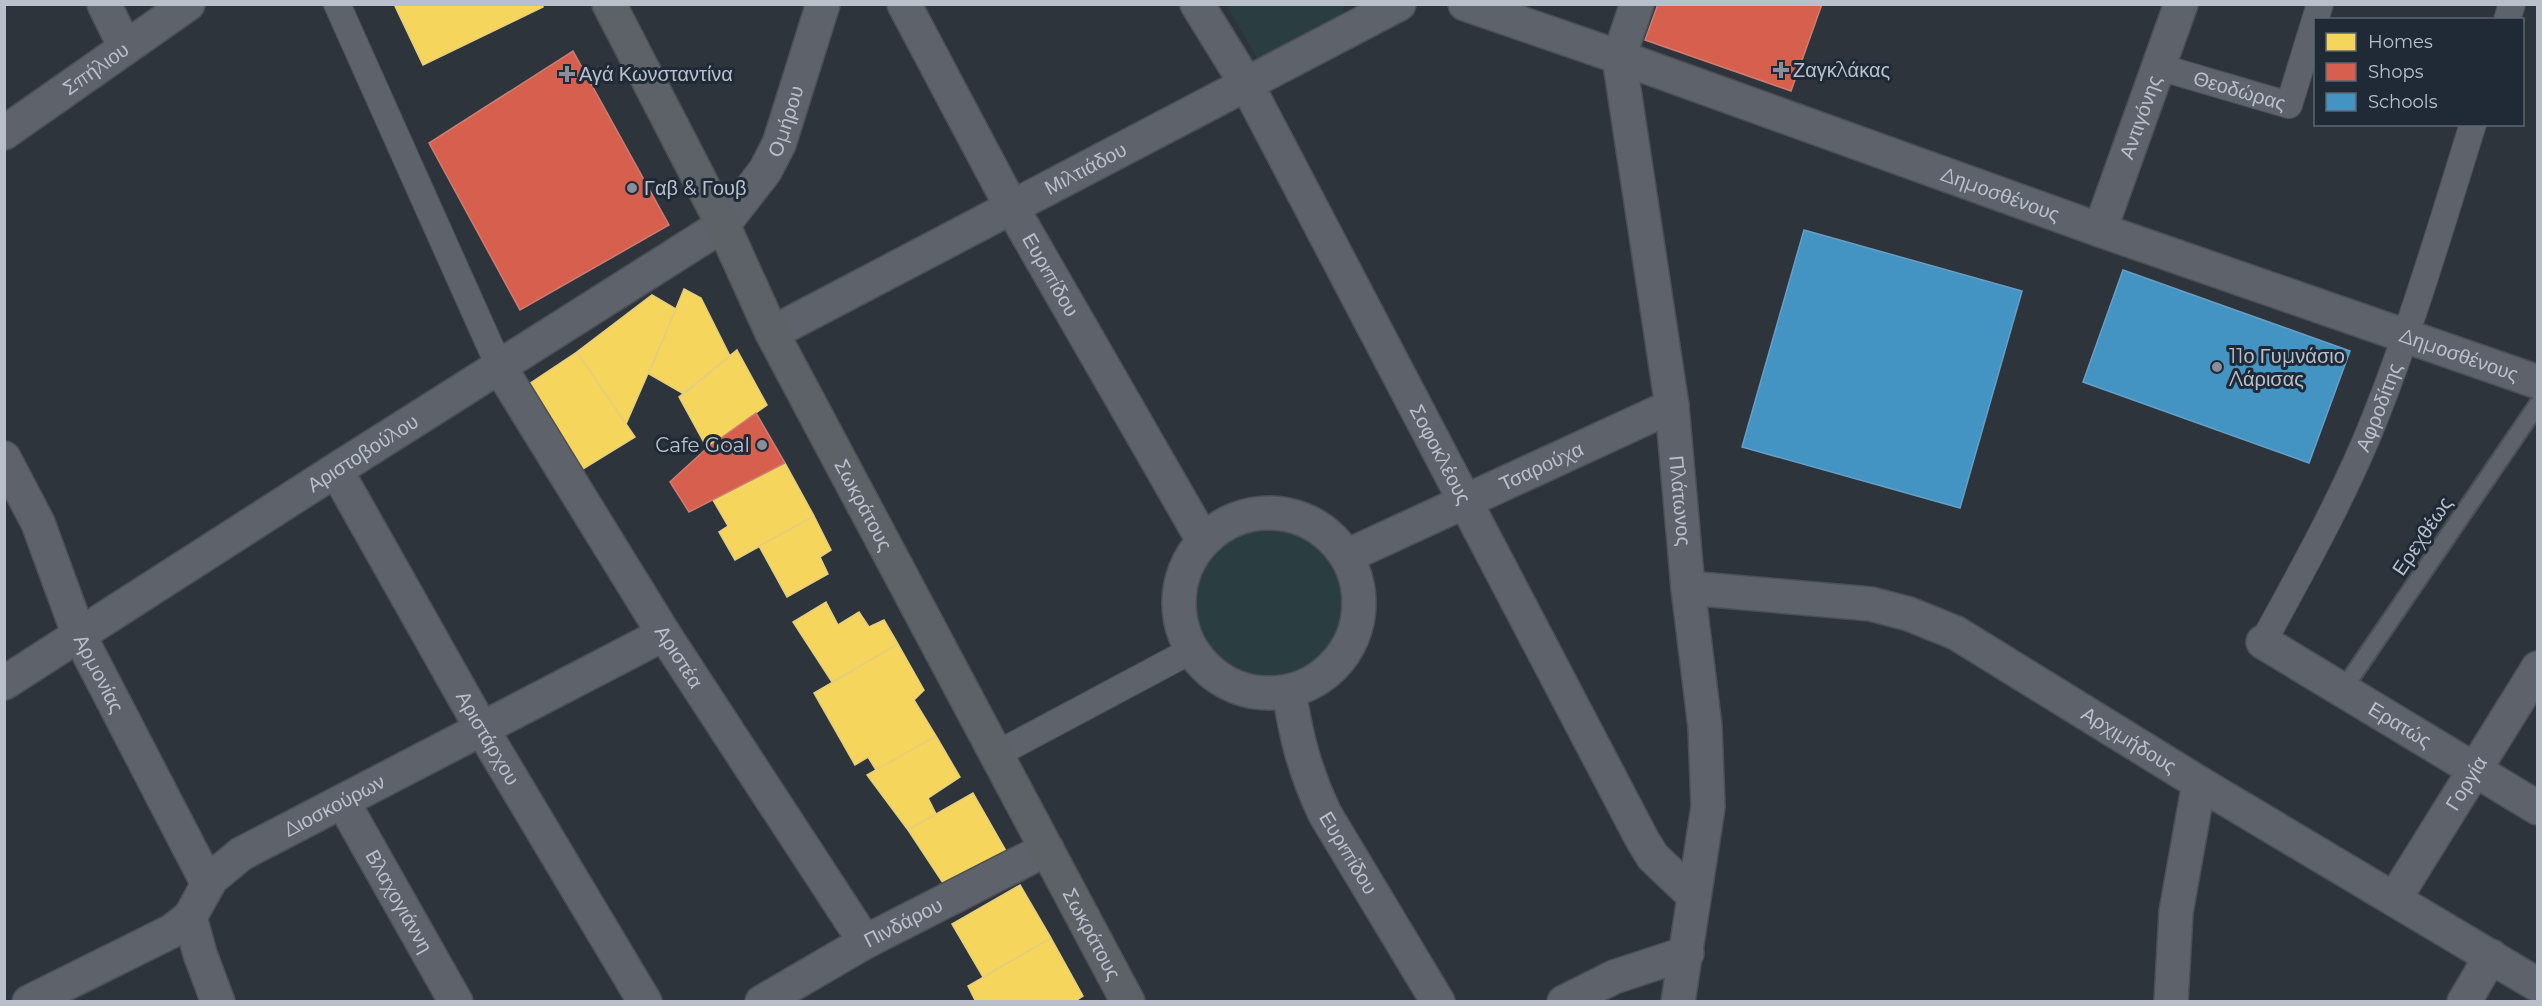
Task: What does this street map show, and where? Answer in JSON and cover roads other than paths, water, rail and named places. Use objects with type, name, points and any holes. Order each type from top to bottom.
[{"type":"main road","name":"Σωκράτους","points":[[609,4],[723,225],[772,333],[1047,849],[1117,997]]},
{"type":"street","points":[[105,4],[125,47]]},
{"type":"street","name":"Σπήλιου","points":[[4,133],[188,4]]},
{"type":"street","points":[[336,4],[499,366]]},
{"type":"street","name":"Ομήρου","points":[[723,225],[765,171],[779,144],[823,4]]},
{"type":"street","name":"Ευριπίδου","points":[[904,4],[1011,206],[1203,540]]},
{"type":"street","name":"Σοφοκλέους","points":[[1197,4],[1247,86],[1653,858],[1694,895]]},
{"type":"street","name":"Μιλτιάδου","points":[[772,333],[1400,4]]},
{"type":"street","name":"Δημοσθένους","points":[[1465,4],[2100,230],[2538,382]]},
{"type":"street","name":"Πλάτωνος","points":[[1637,4],[1619,57],[1672,406],[1688,588],[1704,711],[1708,776],[1708,807],[1678,1002]]},
{"type":"street","name":"Αντιγόνης","points":[[2100,230],[2181,4]]},
{"type":"street","name":"Θεοδώρας","points":[[2159,67],[2289,105],[2314,24]]},
{"type":"street","name":"Αφροδίτης","points":[[2263,642],[2349,478],[2374,419],[2406,336],[2472,126]]},
{"type":"street","name":"Αριστοβούλου","points":[[4,683],[723,225]]},
{"type":"street","name":"Αριστέα","points":[[499,366],[664,634],[865,942]]},
{"type":"street","name":"Τσαρούχα","points":[[1347,556],[1672,406]]},
{"type":"street","name":"Αρμονίας","points":[[4,458],[38,523],[79,635],[207,884]]},
{"type":"street","name":"Αριστάρχου","points":[[336,470],[482,729],[645,1002]]},
{"type":"street","points":[[1268,512],[1299,517],[1326,532],[1347,556],[1356,579],[1359,603],[1356,628],[1346,650],[1330,669],[1310,684],[1289,691],[1257,692],[1231,686],[1209,670],[1192,650],[1181,626],[1178,601],[1182,576],[1193,553],[1203,540],[1238,518],[1268,512]]},
{"type":"street","name":"Αρχιμήδους","points":[[1688,588],[1871,604],[1935,623],[1956,633],[2199,783],[2538,985]]},
{"type":"street","name":"Διοσκούρων","points":[[29,1002],[172,931],[190,917],[207,884],[241,854],[664,634]]},
{"type":"street","name":"Ερατώς","points":[[2263,642],[2538,808]]},
{"type":"street","points":[[997,754],[1192,650]]},
{"type":"street","name":"Γοργία","points":[[2395,898],[2538,668]]},
{"type":"street","name":"Ευριπίδου","points":[[1289,691],[1300,754],[1325,814],[1438,1002]]},
{"type":"street","points":[[2171,1002],[2176,912],[2199,783]]},
{"type":"street","name":"Βλαχογιάννη","points":[[343,802],[456,1002]]},
{"type":"street","name":"Πινδάρου","points":[[762,1002],[865,942],[1047,849]]},
{"type":"street","points":[[190,917],[203,964],[218,1002]]},
{"type":"street","points":[[1564,1002],[1614,977],[1687,953]]},
{"type":"street","points":[[2464,1002],[2491,956]]},
{"type":"lane","name":"Ερεχθέως","points":[[2342,691],[2538,404]]},
{"type":"place","name":"Ζαγκλάκας","points":[[1781,70]]},
{"type":"place","name":"Αγά Κωνσταντίνα","points":[[567,74]]},
{"type":"place","name":"Γαβ & Γουβ","points":[[632,188]]},
{"type":"place","name":"11ο Γυμνάσιο Λάρισας","points":[[2217,367]]},
{"type":"place","name":"Cafe Goal","points":[[762,445]]}]
